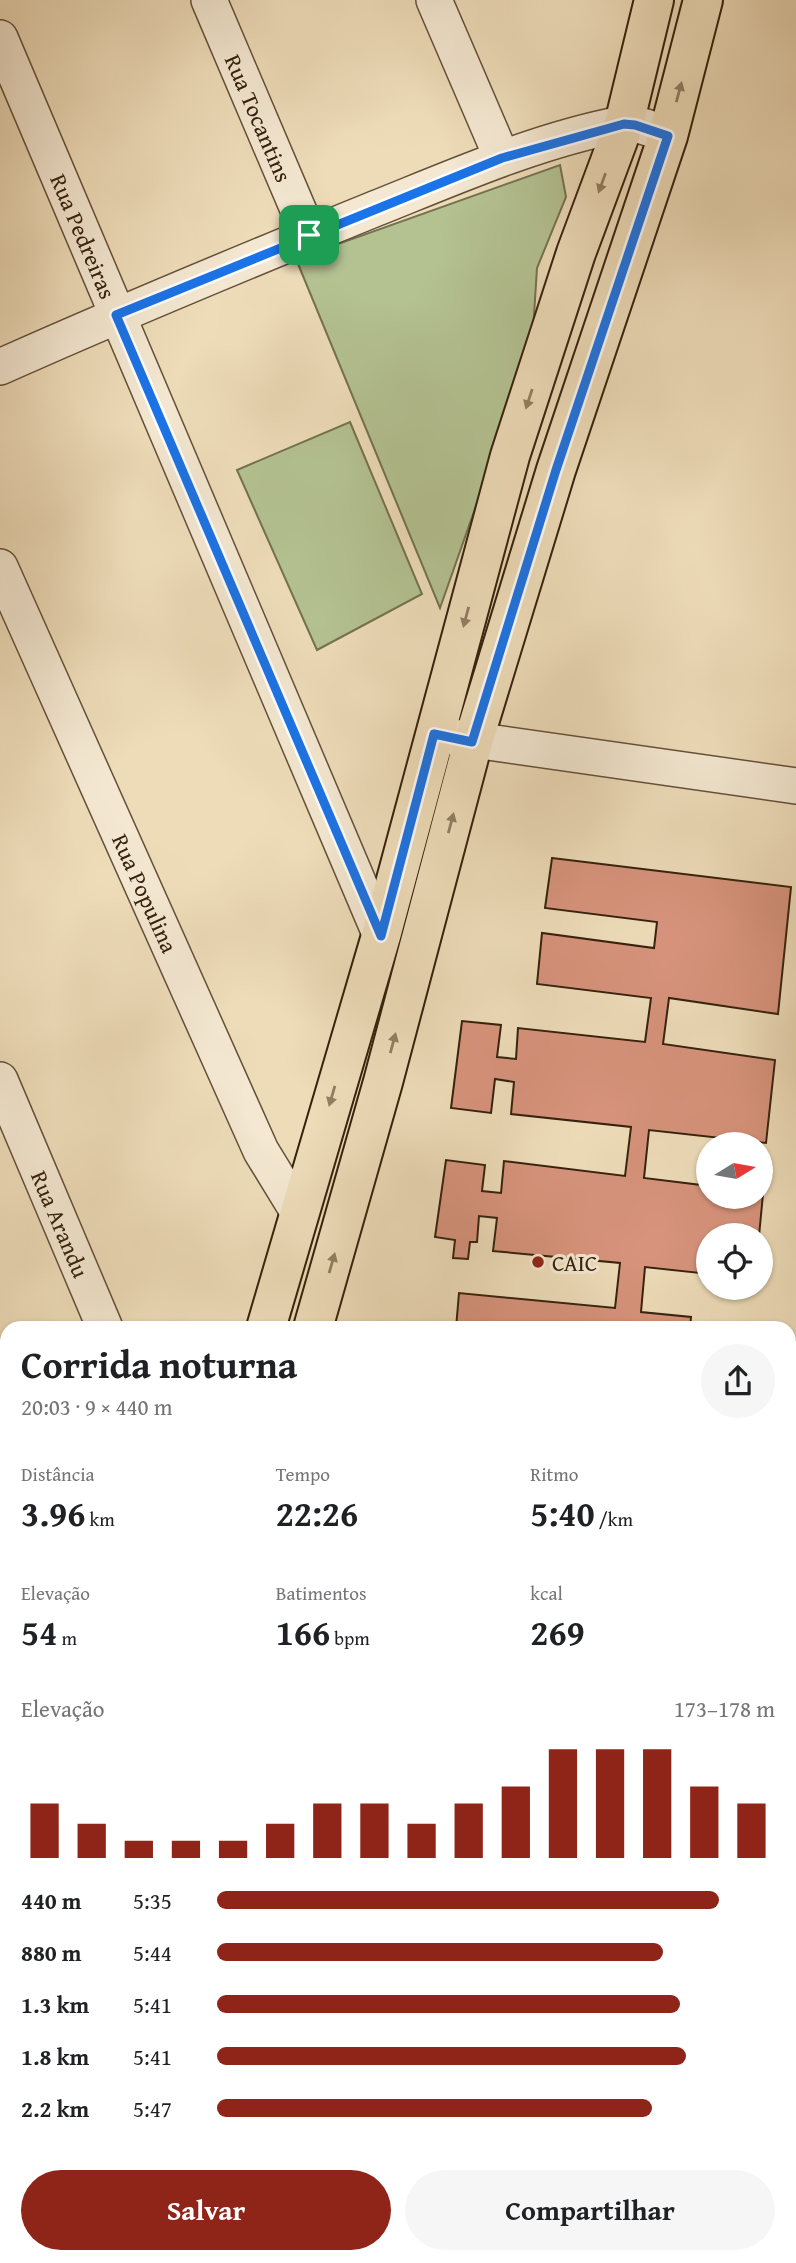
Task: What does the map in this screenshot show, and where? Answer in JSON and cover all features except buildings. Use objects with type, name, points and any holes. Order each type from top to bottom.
[{"type":"main road","points":[[268,1321],[381,936],[510,456],[576,253],[624,124],[654,0]]},
{"type":"main road","points":[[315,1321],[383,1082],[472,742],[556,470],[668,136],[703,0]]},
{"type":"street","name":"Rua Tocantins","points":[[209,0],[309,235]]},
{"type":"street","points":[[434,0],[502,158]]},
{"type":"street","name":"Rua Pedreiras","points":[[0,38],[381,936]]},
{"type":"street","points":[[0,367],[116,315],[502,158],[624,124],[668,136]]},
{"type":"street","name":"Rua Populina","points":[[0,568],[261,1151],[299,1213]]},
{"type":"street","points":[[434,734],[472,742],[796,786]]},
{"type":"street","name":"Rua Arandu","points":[[0,1080],[102,1321]]},
{"type":"green space","points":[[560,165],[566,197],[537,268],[532,347],[440,608],[296,259]]},
{"type":"green space","points":[[350,422],[422,594],[317,650],[237,470]]},
{"type":"place","name":"CAIC","points":[[538,1262]]},
{"type":"route","points":[[624,124],[654,130],[668,136],[556,470],[472,742],[434,734],[381,936],[116,315],[309,235],[502,158],[578,135],[624,124]]}]
